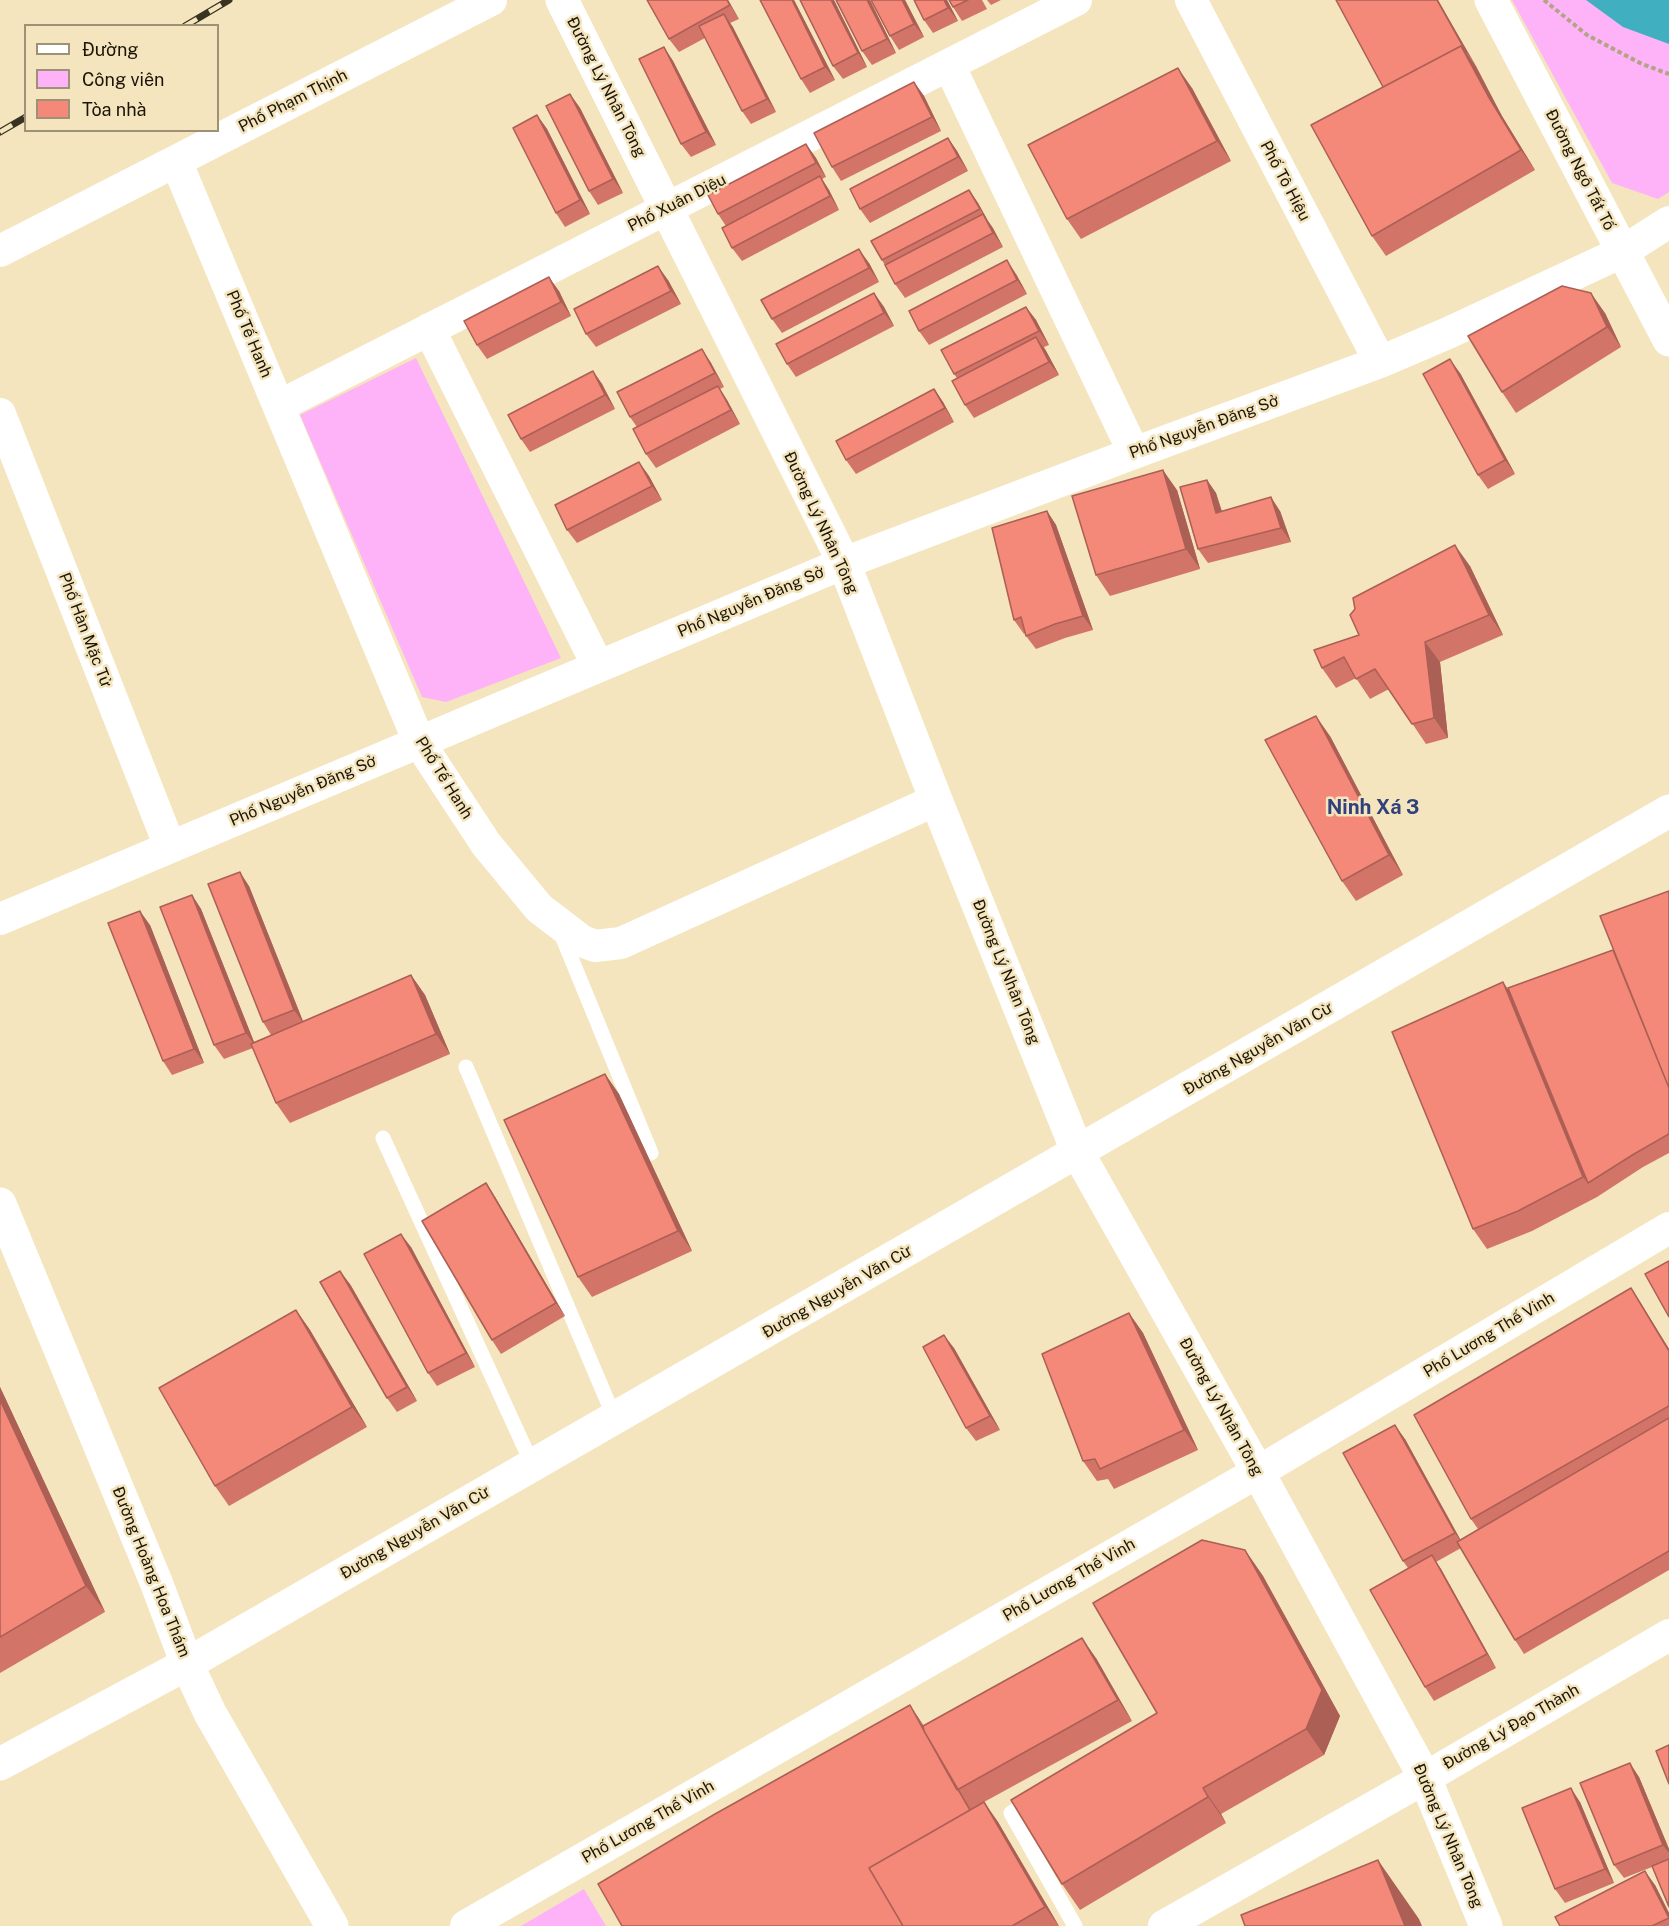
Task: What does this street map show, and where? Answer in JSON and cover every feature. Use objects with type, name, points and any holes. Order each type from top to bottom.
[{"type":"street","name":"Phố Phạm Thịnh","points":[[0,251],[491,0]]},
{"type":"street","name":"Đường Lý Nhân Tông","points":[[562,0],[844,563],[936,800],[1078,1153],[1258,1472],[1425,1778],[1486,1926]]},
{"type":"street","name":"Phố Xuân Diệu","points":[[279,406],[1076,0]]},
{"type":"street","name":"Phố Tô Hiệu","points":[[1191,0],[1380,362]]},
{"type":"street","name":"Đường Ngô Tất Tố","points":[[1491,0],[1669,340]]},
{"type":"street","points":[[949,65],[1134,453]]},
{"type":"street","name":"Phố Tế Hanh","points":[[176,161],[419,742],[486,844],[539,908],[582,941],[595,946],[621,943],[936,800]]},
{"type":"street","name":"Phố Nguyễn Đăng Sở","points":[[0,919],[844,563],[1380,362],[1622,252],[1669,222]]},
{"type":"street","points":[[429,329],[598,666]]},
{"type":"street","name":"Phố Hàn Mặc Tử","points":[[0,414],[170,847]]},
{"type":"street","name":"Đường Nguyễn Văn Cừ","points":[[0,1764],[187,1664],[1669,811]]},
{"type":"street","name":"Đường Hoàng Hoa Thám","points":[[0,1204],[7,1242],[152,1571],[187,1664],[210,1713],[332,1926]]},
{"type":"street","name":"Phố Lương Thế Vinh","points":[[465,1926],[1258,1472],[1669,1228]]},
{"type":"street","name":"Đường Lý Đạo Thành","points":[[1164,1926],[1425,1778],[1669,1635]]},
{"type":"lane","points":[[557,922],[651,1153]]},
{"type":"lane","points":[[466,1067],[615,1419]]},
{"type":"lane","points":[[383,1138],[533,1466]]},
{"type":"lane","points":[[1050,1789],[1011,1813],[1075,1926]]},
{"type":"path","points":[[1544,0],[1587,35],[1642,64],[1669,74]]},
{"type":"green space","points":[[1512,0],[1669,0],[1669,192],[1658,199],[1612,183]]},
{"type":"green space","points":[[416,358],[561,658],[446,702],[422,697],[300,415]]},
{"type":"green space","points":[[584,1889],[606,1926],[521,1926]]},
{"type":"water","points":[[1586,0],[1669,0],[1669,44],[1623,27]]},
{"type":"building","points":[[647,0],[727,0],[730,5],[669,39]]},
{"type":"building","points":[[760,0],[792,0],[825,67],[801,79]]},
{"type":"building","points":[[800,0],[831,0],[858,53],[833,66]]},
{"type":"building","points":[[836,0],[867,0],[887,39],[862,51]]},
{"type":"building","points":[[871,0],[902,0],[914,24],[890,36]]},
{"type":"building","points":[[914,0],[944,0],[948,8],[924,20]]},
{"type":"building","points":[[949,0],[968,0],[953,7]]},
{"type":"building","points":[[1336,0],[1437,0],[1466,52],[1461,46],[1383,87]]},
{"type":"building","points":[[724,14],[767,99],[742,111],[699,26]]},
{"type":"building","points":[[1461,46],[1521,150],[1372,236],[1311,125]]},
{"type":"building","points":[[664,47],[706,132],[681,144],[639,59]]},
{"type":"building","points":[[1178,68],[1217,141],[1067,219],[1028,145]]},
{"type":"building","points":[[914,82],[932,117],[832,167],[814,133]]},
{"type":"building","points":[[570,94],[613,179],[589,191],[546,106]]},
{"type":"building","points":[[537,115],[580,200],[556,213],[513,128]]},
{"type":"building","points":[[948,138],[958,157],[860,209],[850,189]]},
{"type":"building","points":[[806,144],[816,163],[718,214],[708,195]]},
{"type":"building","points":[[820,176],[830,196],[732,248],[722,228]]},
{"type":"building","points":[[969,190],[980,209],[882,260],[871,241]]},
{"type":"building","points":[[983,214],[993,233],[895,284],[885,265]]},
{"type":"building","points":[[859,249],[869,268],[772,319],[761,300]]},
{"type":"building","points":[[1007,260],[1017,280],[919,331],[909,311]]},
{"type":"building","points":[[658,266],[671,291],[586,334],[574,309]]},
{"type":"building","points":[[549,277],[561,302],[477,345],[464,321]]},
{"type":"building","points":[[1562,286],[1591,293],[1607,327],[1502,392],[1468,336]]},
{"type":"building","points":[[874,293],[884,313],[787,364],[776,344]]},
{"type":"building","points":[[1026,307],[1039,331],[954,374],[941,350]]},
{"type":"building","points":[[1036,337],[1049,362],[965,405],[952,381]]},
{"type":"building","points":[[702,349],[715,373],[630,417],[617,392]]},
{"type":"building","points":[[1450,359],[1505,460],[1478,475],[1423,374]]},
{"type":"building","points":[[593,371],[605,395],[521,439],[508,415]]},
{"type":"building","points":[[718,386],[731,410],[646,454],[633,429]]},
{"type":"building","points":[[934,389],[945,408],[846,460],[836,441]]},
{"type":"building","points":[[639,462],[652,486],[567,530],[555,505]]},
{"type":"building","points":[[1163,470],[1186,549],[1096,575],[1072,496]]},
{"type":"building","points":[[1207,480],[1216,513],[1271,497],[1281,528],[1198,549],[1180,487]]},
{"type":"building","points":[[1047,511],[1083,616],[1026,636],[1021,617],[1014,620],[992,528]]},
{"type":"building","points":[[1455,545],[1489,615],[1425,642],[1434,718],[1412,724],[1375,669],[1356,679],[1344,657],[1322,668],[1314,650],[1359,635],[1350,615],[1355,609],[1353,598]]},
{"type":"building","points":[[1316,716],[1389,855],[1342,881],[1265,740]]},
{"type":"building","points":[[240,872],[294,1010],[263,1022],[208,884]]},
{"type":"building","points":[[1669,891],[1669,1088],[1600,916]]},
{"type":"building","points":[[192,895],[246,1033],[214,1045],[160,907]]},
{"type":"building","points":[[140,911],[194,1049],[163,1061],[108,923]]},
{"type":"building","points":[[1613,950],[1669,1088],[1669,1134],[1588,1183],[1508,988]]},
{"type":"building","points":[[411,975],[436,1034],[276,1103],[251,1044]]},
{"type":"building","points":[[1503,982],[1583,1177],[1518,1211],[1473,1229],[1392,1032]]},
{"type":"building","points":[[605,1074],[678,1231],[578,1277],[504,1120]]},
{"type":"building","points":[[486,1183],[556,1303],[492,1340],[422,1221]]},
{"type":"building","points":[[401,1234],[466,1353],[428,1373],[364,1254]]},
{"type":"building","points":[[1669,1261],[1669,1317],[1645,1274]]},
{"type":"building","points":[[340,1271],[407,1387],[387,1398],[320,1282]]},
{"type":"building","points":[[1631,1288],[1669,1351],[1669,1406],[1471,1519],[1414,1415]]},
{"type":"building","points":[[296,1310],[352,1407],[215,1486],[159,1388]]},
{"type":"building","points":[[1129,1313],[1184,1430],[1100,1469],[1095,1459],[1083,1461],[1042,1354]]},
{"type":"building","points":[[944,1335],[990,1416],[966,1428],[923,1347]]},
{"type":"building","points":[[0,1400],[86,1586],[0,1637]]},
{"type":"building","points":[[1669,1418],[1669,1551],[1515,1640],[1457,1542]]},
{"type":"building","points":[[1395,1425],[1455,1533],[1403,1561],[1343,1453]]},
{"type":"building","points":[[1202,1540],[1245,1550],[1322,1690],[1306,1729],[1203,1788],[1208,1797],[1062,1884],[1011,1800],[1157,1713],[1093,1603]]},
{"type":"building","points":[[1432,1555],[1487,1654],[1425,1687],[1370,1590]]},
{"type":"building","points":[[1082,1638],[1118,1700],[957,1790],[923,1726]]},
{"type":"building","points":[[910,1705],[970,1810],[869,1868],[903,1926],[622,1926],[598,1884],[715,1814]]},
{"type":"building","points":[[1669,1745],[1669,1784],[1656,1751]]},
{"type":"building","points":[[1630,1763],[1663,1845],[1614,1865],[1580,1783]]},
{"type":"building","points":[[1571,1788],[1605,1869],[1555,1889],[1522,1808]]},
{"type":"building","points":[[984,1802],[1045,1907],[1012,1926],[903,1926],[869,1868]]},
{"type":"building","points":[[1669,1859],[1669,1907],[1652,1866]]},
{"type":"building","points":[[1378,1860],[1405,1926],[1245,1926],[1241,1915]]},
{"type":"building","points":[[1645,1871],[1669,1918],[1652,1926],[1560,1926],[1555,1917]]},
{"type":"railway","points":[[188,24],[229,0]]},
{"type":"railway","points":[[0,132],[24,118]]},
{"type":"district","name":"Ninh Xá 3","points":[[1373,808]]}]
